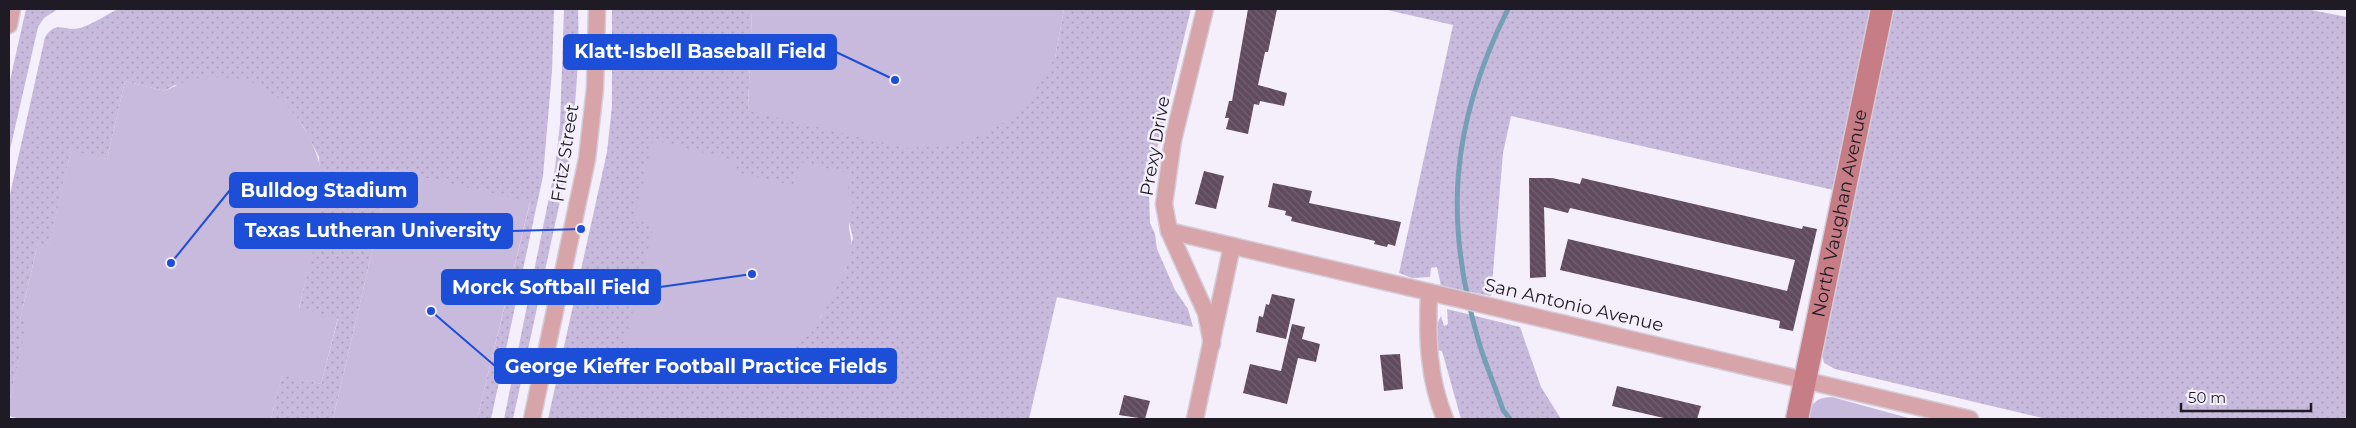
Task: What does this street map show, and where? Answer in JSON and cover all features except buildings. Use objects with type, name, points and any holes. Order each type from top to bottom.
[{"type":"street","points":[[9,26],[12,9]]},
{"type":"street","name":"Fritz Street","points":[[532,419],[587,159],[595,88],[597,9]]},
{"type":"street","name":"Prexy Drive","points":[[1205,9],[1173,140],[1164,204],[1169,231],[1206,313],[1212,344]]},
{"type":"street","name":"North Vaughan Avenue","points":[[1797,419],[1882,9]]},
{"type":"street","name":"San Antonio Avenue","points":[[1169,231],[1970,419]]},
{"type":"street","name":"Prexy Drive","points":[[1195,419],[1232,246]]},
{"type":"street","points":[[1429,292],[1429,352],[1435,390],[1445,419]]},
{"type":"shaded area","points":[[26,9],[58,9],[44,18],[38,27],[9,154],[9,85]]},
{"type":"shaded area","points":[[119,9],[554,9],[552,71],[543,176],[491,419],[477,419],[530,203],[391,170],[333,419],[271,419],[282,374],[321,384],[338,319],[299,309],[321,211],[319,157],[303,126],[291,111],[175,85],[165,91],[125,81],[107,159],[71,151],[49,246],[38,243],[20,320],[28,322],[9,403],[9,199],[45,37],[57,27],[80,28]]},
{"type":"shaded area","points":[[564,9],[578,9],[576,87],[568,164],[513,419],[504,419],[555,168],[560,124]]},
{"type":"shaded area","points":[[612,9],[752,9],[748,111],[1055,58],[1064,9],[1191,9],[1154,161],[1149,195],[1150,223],[1155,234],[1157,249],[1175,290],[1188,309],[1193,327],[1057,297],[1029,419],[548,419],[607,152],[612,106]],"holes":[[[849,222],[853,238],[845,269],[821,317],[758,364],[741,369],[701,369],[660,360]]]},
{"type":"shaded area","points":[[752,9],[1064,9],[1055,58],[1028,103],[993,130],[952,146],[906,148],[748,111]]},
{"type":"shaded area","points":[[1383,9],[1870,9],[1833,190],[1511,116],[1503,153],[1491,296],[1441,286],[1437,267],[1431,268],[1430,277],[1412,278],[1399,273],[1453,25]]},
{"type":"shaded area","points":[[1892,9],[2306,9],[2347,17],[2347,419],[2047,419],[1835,369],[1824,363],[1822,354]]},
{"type":"shaded area","points":[[210,77],[241,79],[258,85],[274,95],[289,108],[301,124],[311,141],[318,159],[323,196],[316,238],[299,308],[338,318],[321,384],[282,375],[271,419],[21,419],[9,416],[9,403],[27,323],[20,320],[38,243],[49,245],[71,150],[107,159],[125,81],[165,91],[190,79]]},
{"type":"shaded area","points":[[653,140],[738,161],[735,172],[795,186],[801,162],[851,174],[847,192],[853,202],[849,221],[851,251],[844,272],[822,315],[809,333],[776,358],[757,365],[736,369],[713,370],[684,367],[662,361],[639,348],[625,343],[654,225],[634,220]]},
{"type":"shaded area","points":[[391,170],[530,202],[477,419],[333,419]]},
{"type":"shaded area","points":[[1447,309],[1520,327],[1541,387],[1561,419],[1461,419],[1442,351],[1435,350],[1434,317],[1438,322],[1441,316],[1444,326],[1448,324]]},
{"type":"shaded area","points":[[1832,397],[1912,419],[1808,419],[1812,405],[1815,402]]},
{"type":"waterway","points":[[1508,9],[1474,93],[1464,134],[1458,174],[1457,215],[1468,301],[1480,346],[1503,410],[1510,419]]},
{"type":"place","name":"Klatt-Isbell Baseball Field","points":[[895,80]]},
{"type":"place","name":"Texas Lutheran University","points":[[581,229]]},
{"type":"place","name":"Bulldog Stadium","points":[[171,263]]},
{"type":"place","name":"Morck Softball Field","points":[[752,274]]},
{"type":"place","name":"George Kieffer Football Practice Fields","points":[[431,311]]}]
